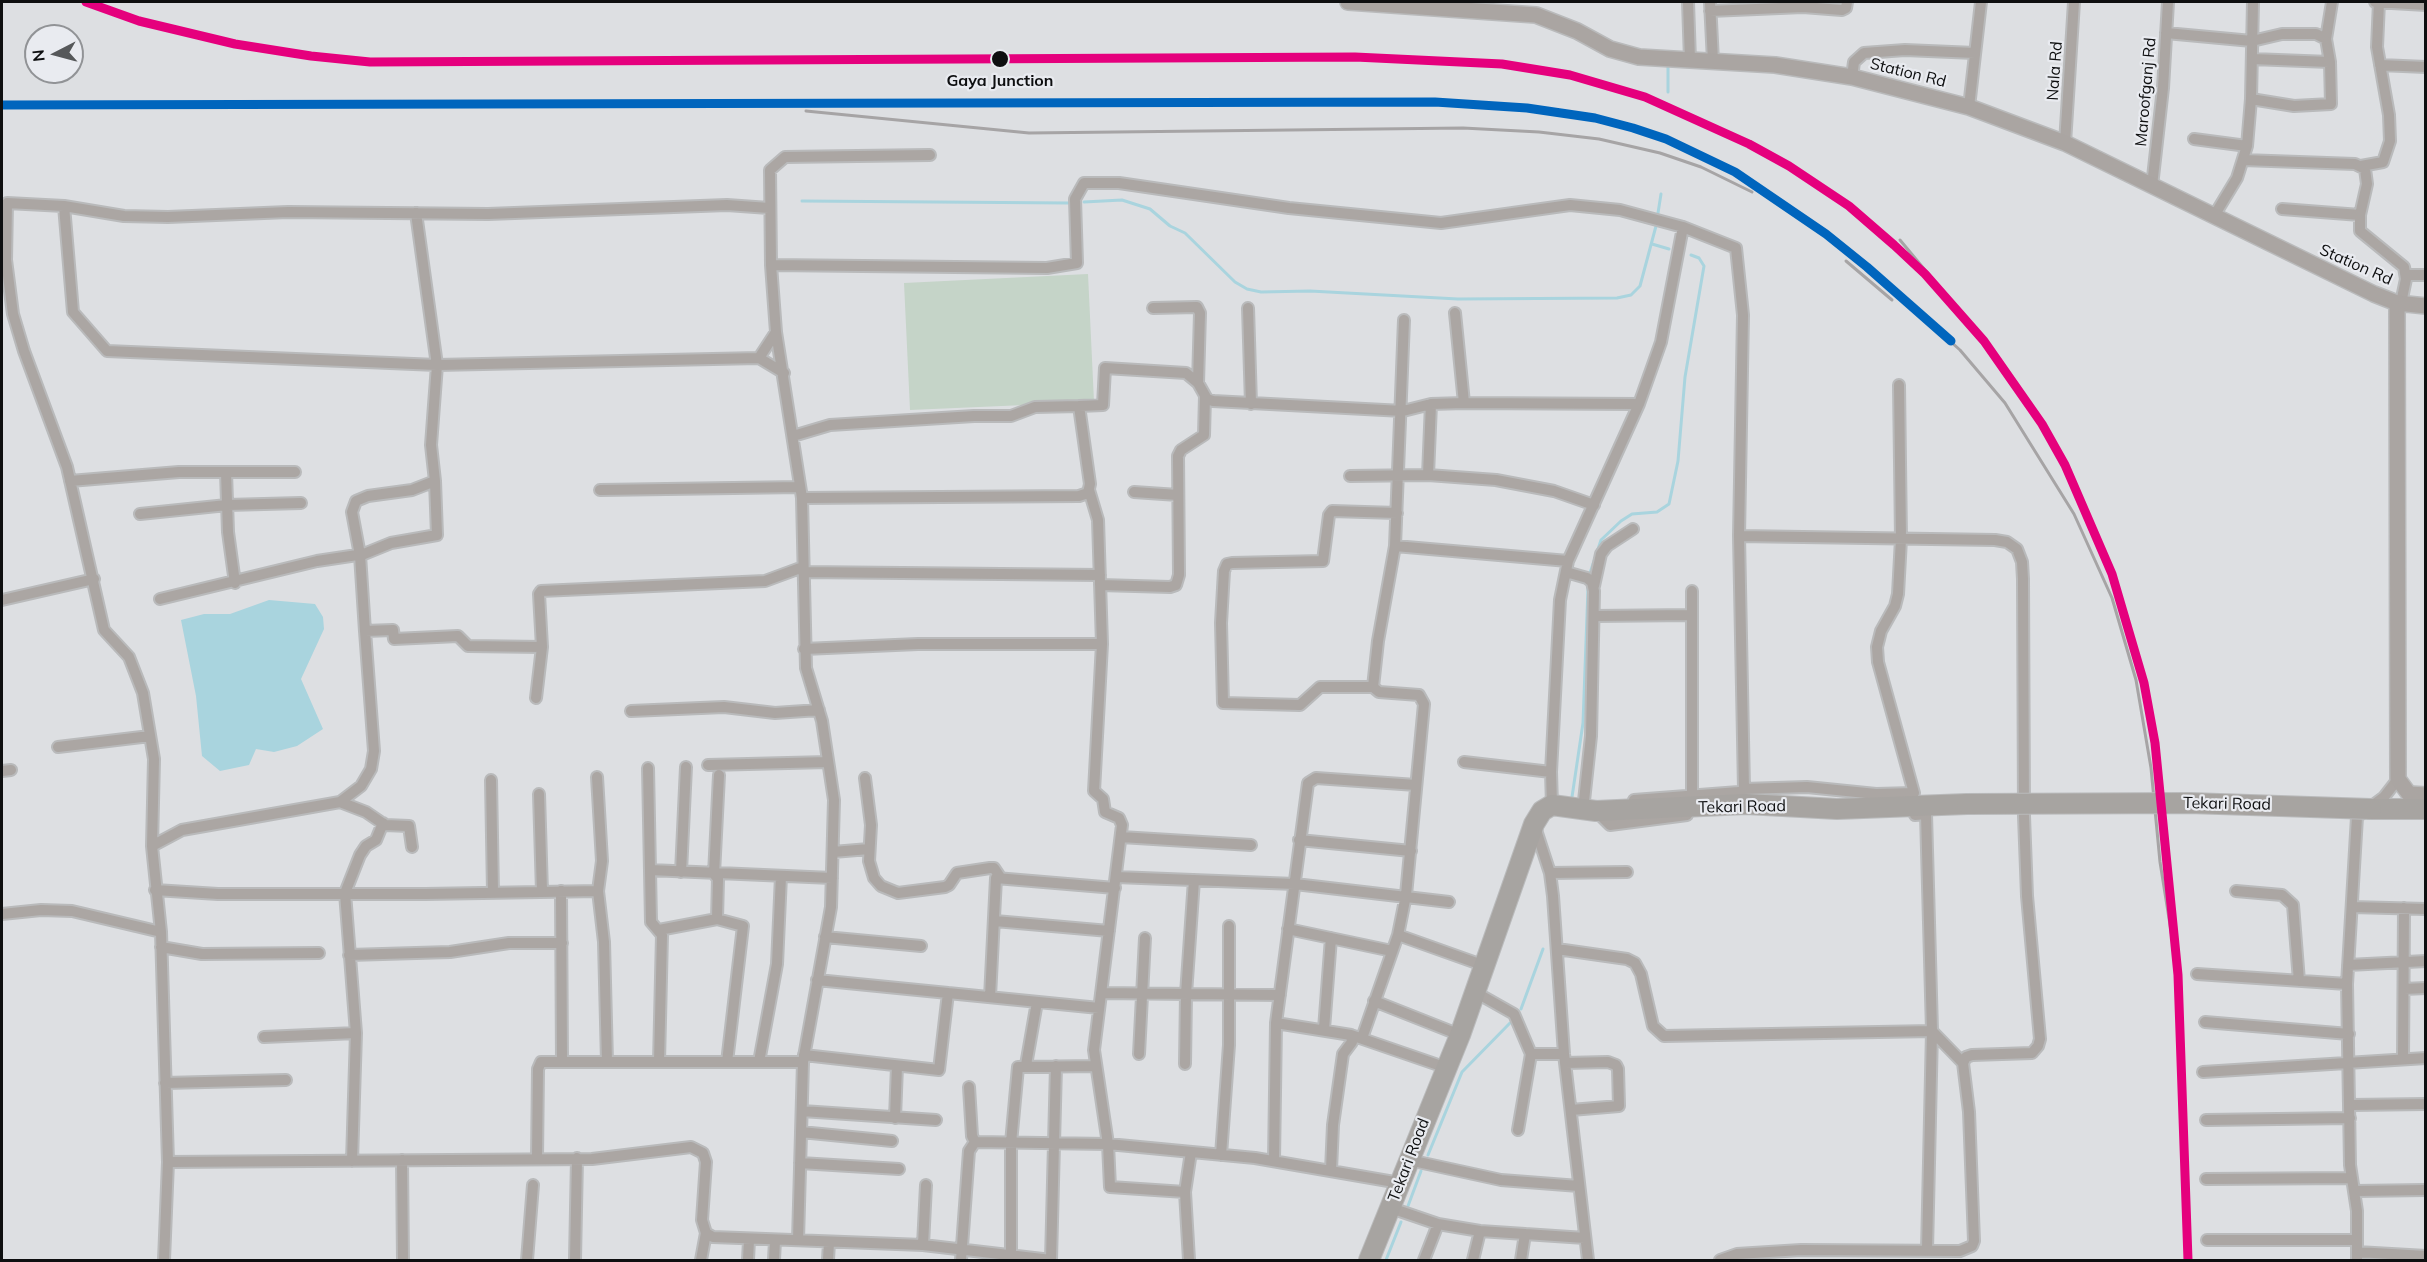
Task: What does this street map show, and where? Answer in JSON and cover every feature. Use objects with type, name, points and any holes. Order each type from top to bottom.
[{"type":"highway","name":"Tekari Road","points":[[1369,1260],[1460,1035],[1534,824],[1542,811],[1552,805],[1589,810],[1758,803],[1854,809],[2053,803],[2426,809]]},
{"type":"street","name":"Station Rd","points":[[1348,2],[1536,15],[1577,31],[1610,50],[1639,57],[1775,65],[1852,77],[1969,107],[2065,143],[2325,272],[2399,303],[2426,306]]},
{"type":"street","points":[[1688,2],[1690,60]]},
{"type":"street","points":[[1713,61],[1710,6],[1776,5],[1842,10],[1846,8],[1847,2]]},
{"type":"street","points":[[1969,107],[1981,2]]},
{"type":"street","name":"Nala Rd","points":[[2065,143],[2074,2]]},
{"type":"street","name":"Maroofganj Rd","points":[[2152,186],[2168,2]]},
{"type":"street","points":[[2214,216],[2236,178],[2247,146],[2252,99],[2253,2]]},
{"type":"street","points":[[2252,99],[2294,106],[2328,106],[2332,100],[2326,39],[2332,2]]},
{"type":"street","points":[[2243,160],[2361,166],[2383,162],[2388,148],[2389,115],[2377,47],[2378,2],[2426,5]]},
{"type":"street","points":[[2166,33],[2252,41],[2282,34],[2316,34],[2326,39]]},
{"type":"street","points":[[1852,77],[1854,62],[1864,53],[1905,50],[1975,53]]},
{"type":"street","points":[[2252,58],[2330,62]]},
{"type":"street","points":[[2380,65],[2426,67]]},
{"type":"street","points":[[2194,139],[2247,146]]},
{"type":"street","points":[[798,1240],[803,1058],[831,906],[834,800],[819,710],[806,668],[804,649],[801,493],[776,332],[771,265],[770,170],[785,157],[930,155]]},
{"type":"street","points":[[2361,166],[2367,175],[2360,215],[2362,234],[2400,261],[2406,275],[2399,303],[2398,779],[2409,794],[2426,795]]},
{"type":"street","points":[[771,265],[1047,268],[1077,263],[1075,199],[1084,183],[1119,183],[1289,208],[1441,223],[1570,205],[1620,210],[1683,227],[1736,248],[1743,315],[1739,536],[1744,789]]},
{"type":"street","points":[[164,1260],[168,1162],[161,932],[152,846],[154,759],[139,678],[129,657],[104,630],[70,481],[55,431],[24,351],[14,314],[4,260],[4,203],[64,206],[124,216],[288,212],[488,214],[727,205],[769,208]]},
{"type":"street","points":[[64,206],[73,312],[107,351],[437,365],[759,358],[784,373]]},
{"type":"street","points":[[2282,209],[2360,215]]},
{"type":"street","points":[[160,599],[235,583],[317,561],[360,555],[391,543],[437,535],[431,446],[437,365],[416,213]]},
{"type":"street","points":[[1552,805],[1551,772],[1560,600],[1567,567],[1639,404],[1661,342],[1683,227]]},
{"type":"street","points":[[2406,275],[2426,275]]},
{"type":"street","points":[[1153,308],[1197,307],[1200,313],[1198,383]]},
{"type":"street","points":[[1248,308],[1251,404]]},
{"type":"street","points":[[1455,313],[1464,403]]},
{"type":"street","points":[[1331,1170],[1333,1125],[1343,1054],[1356,1036],[1374,1002],[1398,935],[1411,851],[1423,698],[1416,694],[1377,692],[1373,687],[1378,641],[1395,546],[1403,411],[1404,320]]},
{"type":"street","points":[[759,358],[776,332]]},
{"type":"street","points":[[793,436],[830,425],[974,416],[1011,416],[1035,407],[1103,405],[1105,368],[1186,373],[1198,383],[1205,396],[1213,401],[1251,404],[1403,411],[1431,404],[1464,403],[1639,404]]},
{"type":"street","points":[[1589,810],[1622,802],[1739,792],[1744,789],[1807,787],[1876,794],[1914,793],[1878,662],[1877,647],[1881,631],[1895,606],[1898,594],[1901,539],[1899,385]]},
{"type":"street","points":[[536,698],[542,647],[539,597],[542,591],[765,581],[803,570],[1100,580],[1170,587],[1176,585],[1179,575],[1178,456],[1181,450],[1203,435],[1205,396]]},
{"type":"street","points":[[1428,475],[1431,404]]},
{"type":"street","points":[[1079,405],[1089,490],[1098,520],[1102,644],[1094,791],[1103,799],[1105,812],[1119,818],[1121,837],[1099,1008],[1095,1066],[1108,1144],[1110,1187],[1185,1192]]},
{"type":"street","points":[[226,472],[235,583]]},
{"type":"street","points":[[70,481],[148,473],[295,472]]},
{"type":"street","points":[[1350,476],[1467,476],[1528,485],[1594,505]]},
{"type":"street","points":[[152,846],[182,830],[340,802],[361,786],[371,769],[374,751],[360,555],[352,512],[356,501],[412,490],[435,481]]},
{"type":"street","points":[[600,490],[1079,495],[1089,490]]},
{"type":"street","points":[[1134,492],[1178,495]]},
{"type":"street","points":[[140,514],[227,505],[301,503]]},
{"type":"street","points":[[1373,687],[1320,687],[1300,705],[1223,703],[1221,623],[1224,571],[1229,564],[1323,561],[1329,515],[1332,511],[1397,513]]},
{"type":"street","points":[[1589,810],[1594,586],[1601,554],[1607,546],[1633,529]]},
{"type":"street","points":[[1739,536],[2007,542],[2017,549],[2022,562],[2024,816],[2027,896],[2040,1039],[2032,1053],[1972,1055],[1966,1057],[1962,1063]]},
{"type":"street","points":[[1395,546],[1567,567],[1594,586]]},
{"type":"street","points":[[2,600],[94,579]]},
{"type":"street","points":[[1692,591],[1692,796]]},
{"type":"street","points":[[1594,616],[1692,615]]},
{"type":"street","points":[[365,631],[393,630],[394,639],[458,636],[468,646],[542,647]]},
{"type":"street","points":[[804,649],[918,644],[1102,644]]},
{"type":"street","points":[[631,711],[724,708],[775,713],[819,710]]},
{"type":"street","points":[[58,747],[150,736]]},
{"type":"street","points":[[708,765],[828,762]]},
{"type":"street","points":[[1464,762],[1551,772]]},
{"type":"street","points":[[681,872],[686,767]]},
{"type":"street","points":[[648,768],[651,924],[662,935],[659,1062]]},
{"type":"street","points":[[717,919],[718,879],[714,874],[719,775]]},
{"type":"street","points":[[597,777],[602,861],[598,891],[604,930],[607,1062]]},
{"type":"street","points":[[865,778],[871,825],[869,861],[874,878],[881,886],[894,893],[948,886],[959,872],[992,868],[1000,877]]},
{"type":"street","points":[[1274,1161],[1276,1023],[1299,840],[1310,779],[1416,785]]},
{"type":"street","points":[[2356,817],[2384,797],[2398,779]]},
{"type":"street","points":[[491,780],[493,892]]},
{"type":"street","points":[[539,794],[542,892]]},
{"type":"street","points":[[340,802],[366,812],[383,823],[410,826],[412,847]]},
{"type":"street","points":[[1589,810],[1610,825],[1748,809],[1875,817],[1926,814],[1932,1031],[1927,1250]]},
{"type":"street","points":[[2356,817],[2426,816]]},
{"type":"street","points":[[2356,817],[2347,984],[2352,1178],[2355,1191],[2357,1256],[2426,1256]]},
{"type":"street","points":[[352,1161],[356,1033],[345,893],[360,855],[366,846],[376,840],[383,823]]},
{"type":"street","points":[[1534,824],[1550,873],[1570,1110],[1588,1260]]},
{"type":"street","points":[[1121,837],[1251,844]]},
{"type":"street","points":[[1299,840],[1411,851]]},
{"type":"street","points":[[833,852],[869,849]]},
{"type":"street","points":[[650,870],[832,878]]},
{"type":"street","points":[[1550,873],[1627,872]]},
{"type":"street","points":[[759,1062],[777,964],[781,876]]},
{"type":"street","points":[[990,998],[995,921],[994,882],[1000,877],[1115,882],[1194,880],[1295,884],[1406,895],[1449,902]]},
{"type":"street","points":[[1185,1064],[1186,994],[1194,880]]},
{"type":"street","points":[[155,890],[218,894],[598,891]]},
{"type":"street","points":[[561,891],[562,1062]]},
{"type":"street","points":[[2236,891],[2282,895],[2293,905],[2299,981]]},
{"type":"street","points":[[2352,908],[2426,909]]},
{"type":"street","points":[[2403,908],[2403,1059]]},
{"type":"street","points":[[2,914],[41,910],[72,911],[161,932]]},
{"type":"street","points":[[658,930],[717,919],[743,926],[733,993],[727,1062]]},
{"type":"street","points":[[995,921],[1109,931]]},
{"type":"street","points":[[1221,1155],[1229,1045],[1229,926]]},
{"type":"street","points":[[1288,929],[1392,951]]},
{"type":"street","points":[[1398,935],[1485,966]]},
{"type":"street","points":[[825,938],[921,946]]},
{"type":"street","points":[[1139,1054],[1145,938]]},
{"type":"street","points":[[1323,1029],[1331,938]]},
{"type":"street","points":[[349,955],[450,952],[509,943],[562,943]]},
{"type":"street","points":[[1557,945],[1627,959],[1635,963],[1641,974],[1653,1026],[1664,1036],[1932,1031],[1962,1063],[1969,1112],[1974,1241],[1971,1246],[1960,1251],[1927,1250],[1888,1255],[1737,1254],[1720,1260]]},
{"type":"street","points":[[161,947],[202,954],[319,952]]},
{"type":"street","points":[[2348,965],[2426,961]]},
{"type":"street","points":[[2197,974],[2347,984]]},
{"type":"street","points":[[817,980],[1099,1008]]},
{"type":"street","points":[[2404,989],[2426,988]]},
{"type":"street","points":[[1475,992],[1514,1014],[1531,1054],[1518,1130]]},
{"type":"street","points":[[537,1158],[538,1065],[544,1062],[759,1062],[803,1058],[934,1070],[941,1068],[948,993]]},
{"type":"street","points":[[1101,993],[1280,995]]},
{"type":"street","points":[[1026,1065],[1037,1002]]},
{"type":"street","points":[[1374,1002],[1460,1035]]},
{"type":"street","points":[[2205,1022],[2349,1034]]},
{"type":"street","points":[[1276,1023],[1356,1036],[1447,1068]]},
{"type":"street","points":[[264,1037],[356,1033]]},
{"type":"street","points":[[1531,1054],[1613,1063],[1618,1069],[1619,1106],[1570,1110]]},
{"type":"street","points":[[2203,1072],[2426,1058]]},
{"type":"street","points":[[1011,1256],[1011,1143],[1018,1069],[1026,1065],[1095,1066]]},
{"type":"street","points":[[895,1118],[897,1066]]},
{"type":"street","points":[[706,1233],[720,1239],[923,1245],[962,1255],[1051,1260],[1056,1066]]},
{"type":"street","points":[[165,1083],[286,1080]]},
{"type":"street","points":[[969,1087],[972,1136],[975,1142]]},
{"type":"street","points":[[2351,1105],[2426,1104]]},
{"type":"street","points":[[802,1112],[936,1120]]},
{"type":"street","points":[[2206,1120],[2350,1118]]},
{"type":"street","points":[[801,1132],[892,1141]]},
{"type":"street","points":[[975,1142],[1108,1144],[1191,1152],[1274,1161],[1400,1183]]},
{"type":"street","points":[[962,1255],[969,1151],[975,1142]]},
{"type":"street","points":[[168,1162],[576,1158],[691,1147],[703,1153],[705,1162],[702,1220],[706,1233],[701,1260]]},
{"type":"street","points":[[1189,1260],[1185,1192],[1191,1152]]},
{"type":"street","points":[[576,1158],[574,1208],[576,1260]]},
{"type":"street","points":[[402,1160],[403,1260]]},
{"type":"street","points":[[1409,1160],[1501,1180],[1579,1186]]},
{"type":"street","points":[[800,1164],[898,1169]]},
{"type":"street","points":[[2205,1179],[2352,1178]]},
{"type":"street","points":[[527,1260],[533,1185]]},
{"type":"street","points":[[923,1245],[926,1185]]},
{"type":"street","points":[[2355,1191],[2426,1190]]},
{"type":"street","points":[[1391,1208],[1438,1224],[1480,1231],[1585,1238]]},
{"type":"street","points":[[1424,1260],[1438,1224]]},
{"type":"street","points":[[1473,1260],[1480,1231]]},
{"type":"street","points":[[1521,1260],[1525,1234]]},
{"type":"street","points":[[748,1260],[749,1240]]},
{"type":"street","points":[[774,1260],[775,1240]]},
{"type":"street","points":[[2207,1240],[2357,1240]]},
{"type":"street","points":[[828,1260],[829,1242]]},
{"type":"green space","points":[[1088,274],[1094,402],[910,410],[904,283]]},
{"type":"water","points":[[269,600],[315,604],[323,617],[324,629],[301,679],[323,729],[297,746],[274,752],[256,749],[249,765],[220,771],[202,756],[196,696],[181,620],[204,614],[230,614]]},
{"type":"waterway","points":[[1668,67],[1668,92]]},
{"type":"waterway","points":[[1658,213],[1661,194]]},
{"type":"waterway","points":[[1084,202],[1122,200],[1150,209],[1170,226],[1185,233],[1235,282],[1247,289],[1261,292],[1310,291],[1458,299],[1617,298],[1631,295],[1640,286],[1656,226]]},
{"type":"waterway","points":[[802,201],[1068,203]]},
{"type":"waterway","points":[[1652,244],[1669,249]]},
{"type":"waterway","points":[[1590,573],[1601,540],[1621,521],[1632,514],[1657,512],[1669,504],[1678,461],[1685,377],[1704,266],[1699,258],[1691,255]]},
{"type":"waterway","points":[[1572,797],[1583,723],[1588,588]]},
{"type":"waterway","points":[[1521,1009],[1543,949]]},
{"type":"waterway","points":[[1428,1155],[1462,1072],[1510,1023]]},
{"type":"waterway","points":[[1408,1206],[1421,1171]]},
{"type":"waterway","points":[[1386,1260],[1401,1222]]},
{"type":"railway","points":[[623,105],[845,102],[1477,103],[1558,112],[1633,128],[1666,139],[1735,172],[1796,212],[1867,267],[1960,350],[2005,403],[2074,514],[2112,598],[2136,680],[2151,768],[2160,862],[2178,975]]},
{"type":"railway","points":[[806,111],[1029,133],[1463,128],[1539,132],[1599,139],[1660,153],[1701,167],[1752,192]]},
{"type":"railway","points":[[1900,240],[1984,341]]},
{"type":"railway","points":[[1846,261],[1892,300]]},
{"type":"transit line","points":[[86,2],[139,21],[235,44],[311,56],[370,62],[1355,57],[1502,64],[1570,75],[1645,97],[1749,144],[1789,166],[1849,206],[1894,245],[1925,274],[1984,341],[2042,424],[2065,465],[2112,574],[2144,683],[2155,743],[2178,975],[2188,1260]]},
{"type":"transit line","points":[[2,105],[1435,102],[1527,108],[1595,118],[1633,128],[1666,139],[1735,172],[1826,234],[1951,341]]},
{"type":"place","name":"Gaya Junction","points":[[1000,59]]}]
